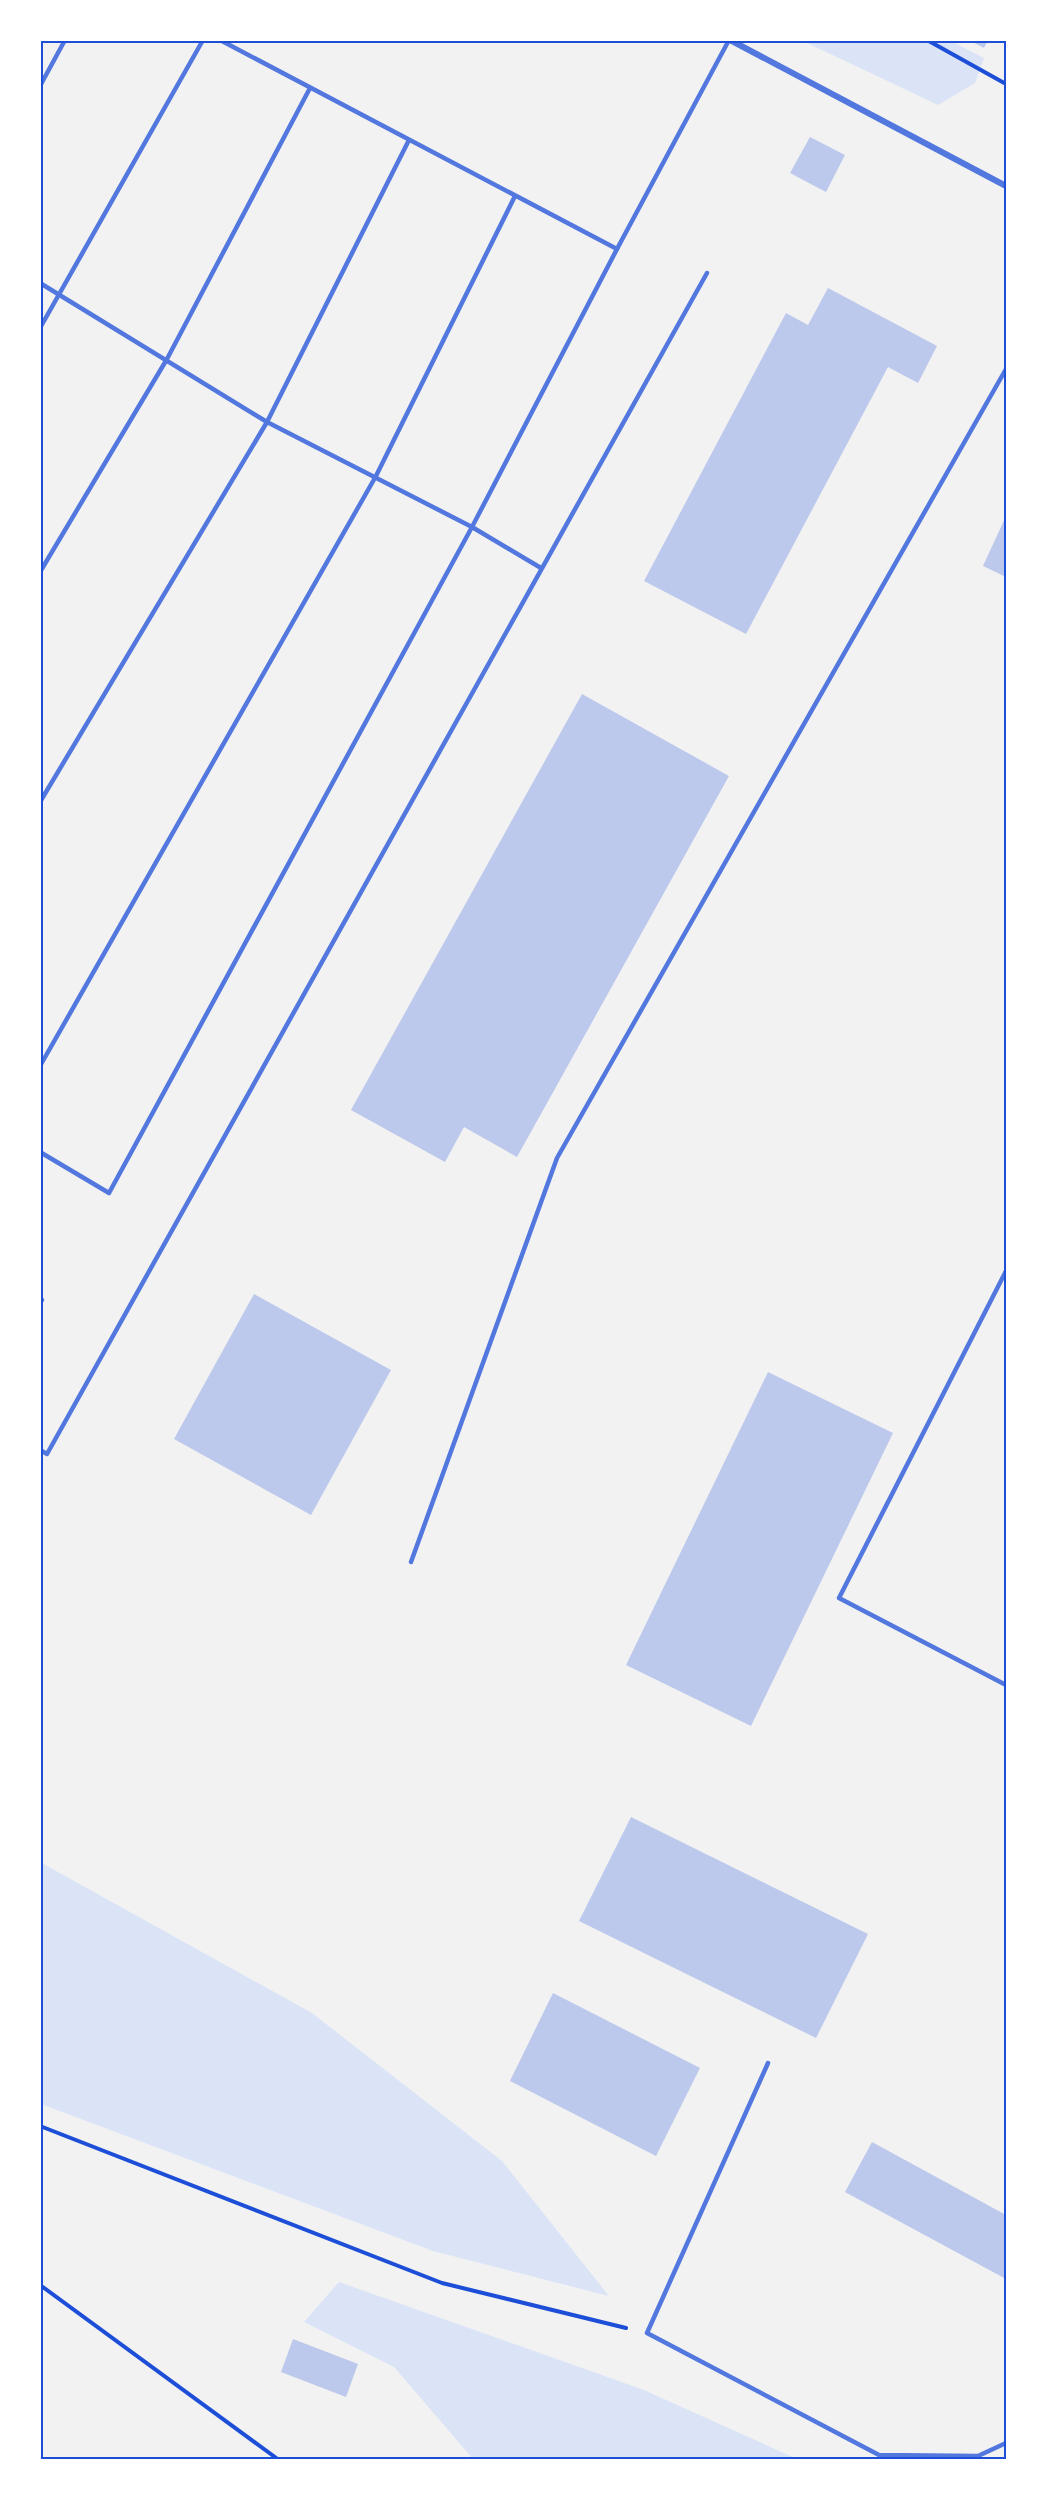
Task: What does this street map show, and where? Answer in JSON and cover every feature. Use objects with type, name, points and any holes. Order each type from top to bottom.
[{"type":"street","points":[[729,40],[1006,186]]},
{"type":"lane","points":[[40,86],[65,40]]},
{"type":"lane","points":[[40,328],[62,294],[203,40]]},
{"type":"lane","points":[[220,40],[616,249]]},
{"type":"lane","points":[[40,1152],[109,1193],[472,527],[616,249],[729,40]]},
{"type":"lane","points":[[40,573],[167,359],[310,88]]},
{"type":"lane","points":[[40,802],[267,422],[409,140]]},
{"type":"lane","points":[[40,1066],[376,476],[515,196]]},
{"type":"lane","points":[[40,1450],[47,1454],[707,273]]},
{"type":"lane","points":[[40,283],[62,294],[267,422],[472,527],[541,568]]},
{"type":"lane","points":[[411,1562],[557,1158],[1006,369]]},
{"type":"lane","points":[[1006,1271],[839,1598],[1006,1685]]},
{"type":"lane","points":[[768,2063],[647,2333],[879,2455],[978,2456],[1006,2443]]},
{"type":"path","points":[[927,40],[1006,84]]},
{"type":"path","points":[[40,2126],[442,2283],[647,2333]]},
{"type":"path","points":[[40,2285],[279,2460]]},
{"type":"shaded area","points":[[803,41],[951,41],[984,58],[975,83],[938,105]]},
{"type":"shaded area","points":[[40,1862],[312,2013],[502,2161],[609,2296],[433,2251],[41,2104]]},
{"type":"shaded area","points":[[339,2282],[644,2390],[797,2459],[473,2459],[394,2367],[304,2322]]},
{"type":"building","points":[[969,40],[988,40],[984,48]]},
{"type":"building","points":[[810,137],[845,155],[826,192],[790,173]]},
{"type":"building","points":[[828,288],[937,346],[918,383],[888,367],[746,634],[644,581],[786,313],[808,325]]},
{"type":"building","points":[[1006,516],[1006,577],[983,566]]},
{"type":"building","points":[[582,694],[729,776],[517,1157],[464,1127],[445,1162],[351,1110]]},
{"type":"building","points":[[254,1294],[391,1370],[311,1515],[174,1439]]},
{"type":"building","points":[[768,1372],[893,1433],[751,1726],[626,1665]]},
{"type":"building","points":[[631,1817],[868,1934],[816,2038],[579,1921]]},
{"type":"building","points":[[553,1993],[700,2068],[656,2156],[510,2081]]},
{"type":"building","points":[[872,2142],[1006,2215],[1006,2279],[845,2192]]},
{"type":"building","points":[[293,2339],[358,2364],[346,2397],[281,2372]]}]
